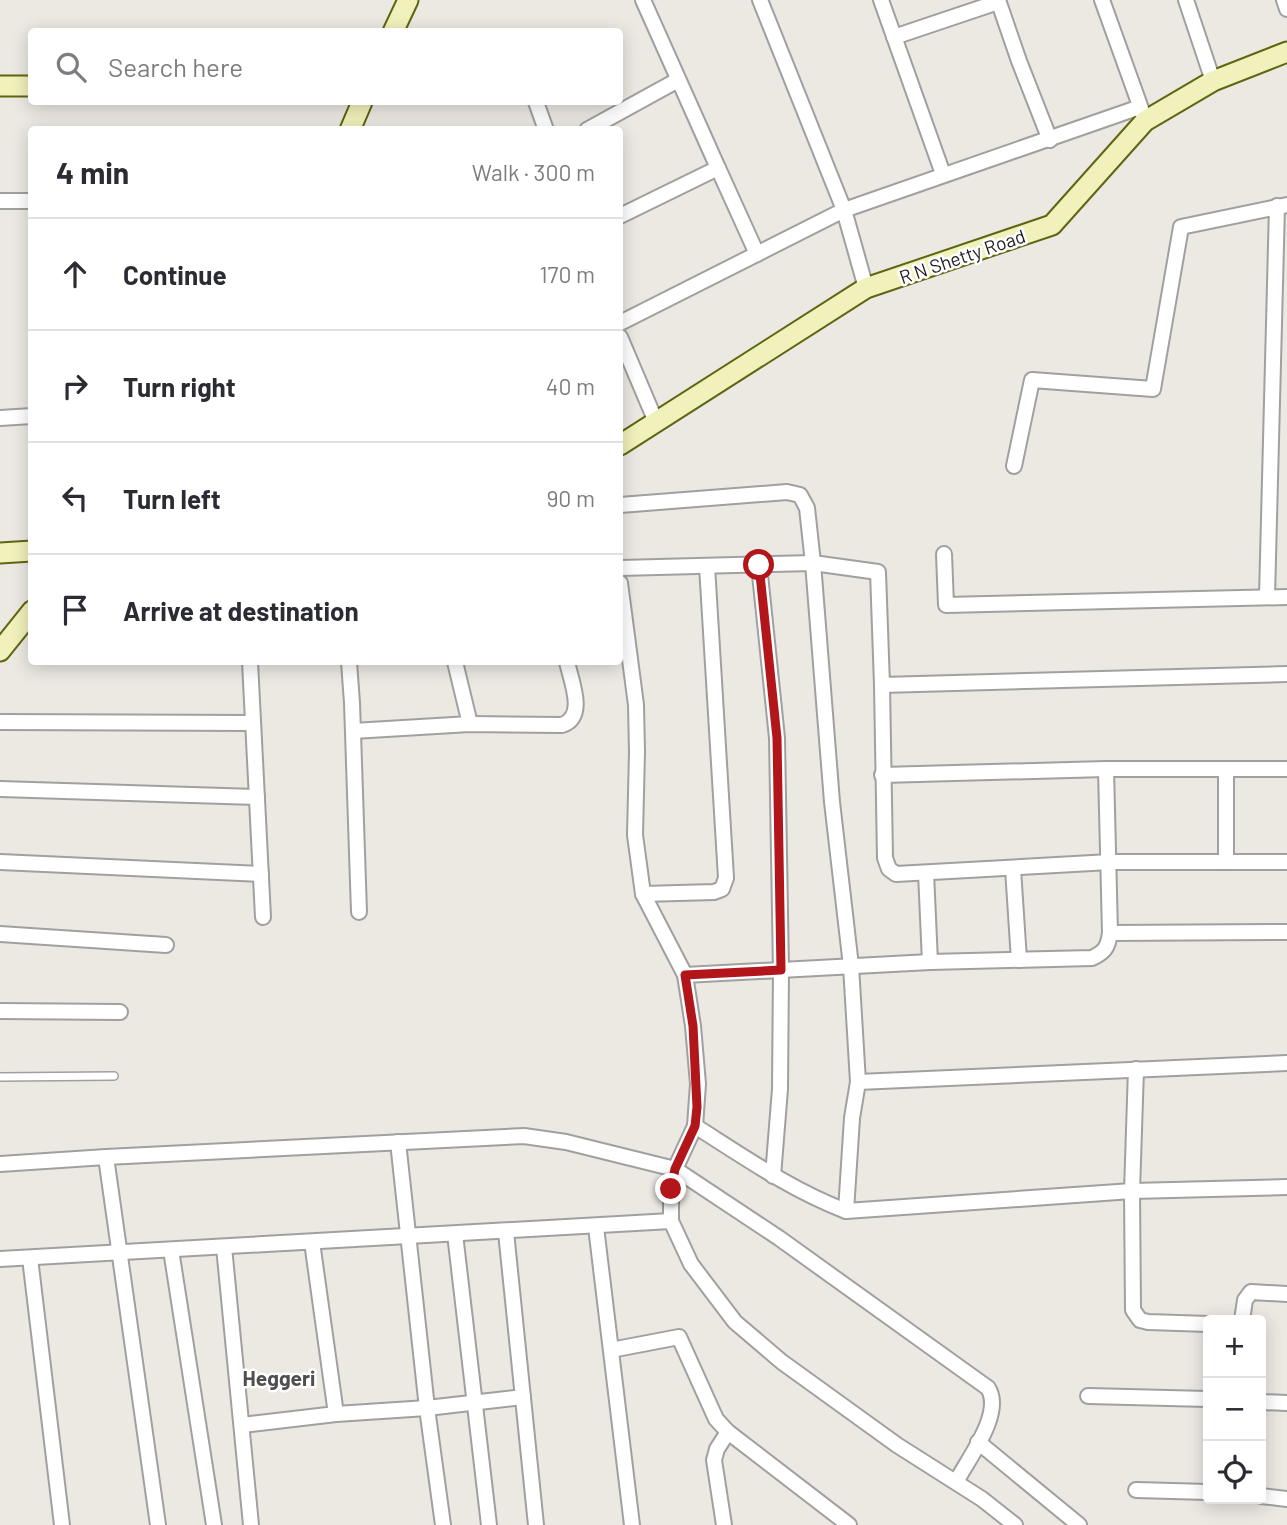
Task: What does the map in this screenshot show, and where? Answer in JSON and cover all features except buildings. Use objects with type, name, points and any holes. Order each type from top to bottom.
[{"type":"street","points":[[395,28],[408,0]]},
{"type":"street","points":[[643,0],[757,254]]},
{"type":"street","points":[[760,0],[844,210],[866,288]]},
{"type":"street","points":[[881,0],[943,174]]},
{"type":"street","points":[[623,321],[844,210],[943,174],[1143,114],[1102,0]]},
{"type":"street","points":[[1186,0],[1213,80]]},
{"type":"street","points":[[1284,0],[1287,9]]},
{"type":"street","points":[[894,37],[998,1],[1018,61],[1050,140]]},
{"type":"street","name":"R N Shetty Road","points":[[623,443],[866,288],[1052,225],[1143,114],[1213,80],[1287,52]]},
{"type":"street","points":[[594,126],[678,80]]},
{"type":"street","points":[[0,86],[28,86]]},
{"type":"street","points":[[352,126],[361,105]]},
{"type":"street","points":[[537,105],[545,126]]},
{"type":"street","points":[[623,215],[718,168]]},
{"type":"street","points":[[0,201],[28,201]]},
{"type":"street","points":[[1014,466],[1032,380],[1153,389],[1181,227],[1282,205],[1267,597]]},
{"type":"street","points":[[623,344],[656,422]]},
{"type":"street","points":[[0,418],[28,416]]},
{"type":"street","points":[[623,505],[794,492],[804,500],[807,508],[832,802],[851,966],[858,1082],[852,1118],[846,1211]]},
{"type":"street","points":[[0,553],[28,551]]},
{"type":"street","points":[[944,554],[946,605],[1287,597]]},
{"type":"street","points":[[623,568],[813,563],[878,572],[885,858],[889,869],[896,874],[1110,862],[1287,862]]},
{"type":"street","points":[[759,565],[777,738],[780,1089],[773,1176]]},
{"type":"street","points":[[643,894],[714,892],[722,889],[726,878],[707,566]]},
{"type":"street","points":[[623,606],[636,705],[635,835],[643,894],[685,975],[698,1084],[694,1130],[678,1163],[671,1189],[671,1221],[691,1264],[735,1322],[803,1377],[897,1445],[982,1499],[1014,1525]]},
{"type":"street","points":[[0,651],[28,616]]},
{"type":"street","points":[[250,665],[263,917]]},
{"type":"street","points":[[349,665],[359,912]]},
{"type":"street","points":[[456,665],[470,724]]},
{"type":"street","points":[[353,731],[470,724],[569,723],[575,716],[576,707],[568,665]]},
{"type":"street","points":[[881,685],[1287,674]]},
{"type":"street","points":[[0,722],[253,723]]},
{"type":"street","points":[[882,775],[1106,769],[1287,769]]},
{"type":"street","points":[[685,975],[930,962],[1092,958],[1103,953],[1108,946],[1110,933],[1106,769]]},
{"type":"street","points":[[1226,769],[1226,862]]},
{"type":"street","points":[[0,789],[257,797]]},
{"type":"street","points":[[0,862],[261,874]]},
{"type":"street","points":[[1013,869],[1019,960]]},
{"type":"street","points":[[926,873],[930,962]]},
{"type":"street","points":[[1110,933],[1287,932]]},
{"type":"street","points":[[0,934],[166,945]]},
{"type":"street","points":[[0,1011],[120,1012]]},
{"type":"street","points":[[858,1082],[1287,1063]]},
{"type":"street","points":[[1136,1069],[1132,1191],[1133,1310],[1135,1316],[1148,1322],[1203,1324]]},
{"type":"street","points":[[694,1130],[821,1202],[846,1211],[1132,1191],[1287,1187]]},
{"type":"street","points":[[0,1164],[524,1136],[678,1163],[988,1388],[993,1395],[991,1418],[956,1482]]},
{"type":"street","points":[[398,1142],[407,1237],[443,1525]]},
{"type":"street","points":[[106,1157],[158,1525]]},
{"type":"street","points":[[0,1259],[671,1221]]},
{"type":"street","points":[[596,1227],[632,1525]]},
{"type":"street","points":[[506,1232],[536,1525]]},
{"type":"street","points":[[455,1234],[489,1525]]},
{"type":"street","points":[[312,1242],[336,1413]]},
{"type":"street","points":[[224,1247],[250,1525]]},
{"type":"street","points":[[171,1250],[214,1525]]},
{"type":"street","points":[[30,1258],[62,1525]]},
{"type":"street","points":[[1243,1315],[1245,1300],[1251,1292],[1287,1294]]},
{"type":"street","points":[[611,1350],[678,1337],[716,1419],[728,1432],[849,1525]]},
{"type":"street","points":[[1088,1396],[1203,1399]]},
{"type":"street","points":[[242,1425],[336,1413],[428,1408],[523,1397]]},
{"type":"street","points":[[1266,1402],[1287,1403]]},
{"type":"street","points":[[724,1525],[714,1460],[717,1449],[728,1432]]},
{"type":"street","points":[[978,1442],[1079,1525]]},
{"type":"street","points":[[1136,1490],[1203,1492]]},
{"type":"street","points":[[1266,1497],[1287,1499]]},
{"type":"lane","points":[[0,1077],[114,1076]]},
{"type":"district","name":"Heggeri","points":[[279,1377]]},
{"type":"route","points":[[671,1189],[675,1169],[693,1134],[697,1107],[698,1084],[693,1026],[685,975],[781,970],[777,738],[759,565]]}]
